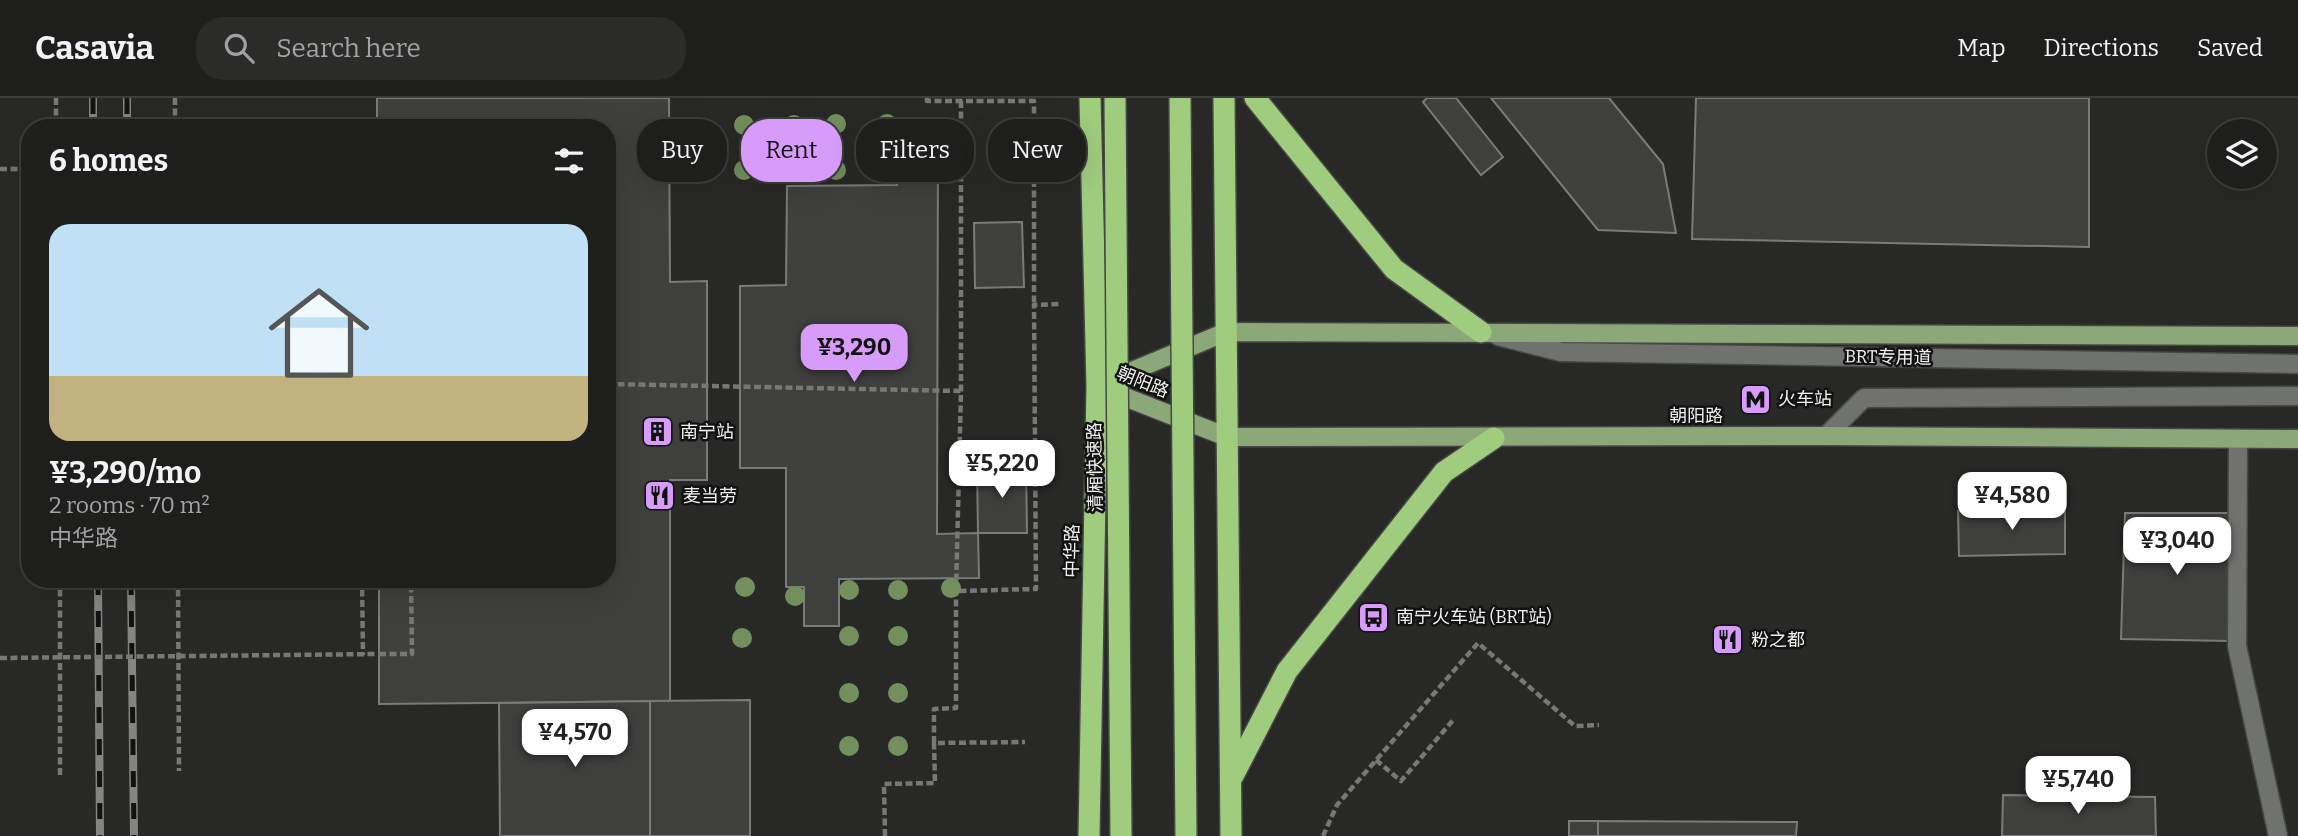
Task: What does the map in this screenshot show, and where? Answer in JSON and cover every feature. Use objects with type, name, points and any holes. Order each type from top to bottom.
[{"type":"highway","name":"中华路","points":[[1089,836],[1097,386],[1090,98]]},
{"type":"highway","name":"清厢快速路","points":[[1115,98],[1121,836]]},
{"type":"highway","points":[[1180,98],[1186,836]]},
{"type":"highway","points":[[1224,98],[1231,836]]},
{"type":"highway","points":[[1255,98],[1394,270],[1480,332]]},
{"type":"highway","points":[[1230,781],[1287,671],[1444,472],[1493,438]]},
{"type":"main road","name":"朝阳路","points":[[1097,386],[1226,332],[2298,336]]},
{"type":"main road","name":"朝阳路","points":[[1097,386],[1227,437],[1826,436],[2298,439]]},
{"type":"lane","name":"BRT专用道","points":[[1480,332],[1561,352],[2298,363]]},
{"type":"lane","points":[[1826,436],[1864,398],[2298,396]]},
{"type":"lane","points":[[2238,440],[2237,646],[2278,836]]},
{"type":"path","points":[[56,98],[56,119]]},
{"type":"path","points":[[175,98],[175,119]]},
{"type":"path","points":[[927,98],[927,101],[1034,101],[1036,589],[956,591]]},
{"type":"path","points":[[885,836],[884,784],[934,783],[934,709],[956,708],[961,391],[961,101]]},
{"type":"path","points":[[0,169],[21,169]]},
{"type":"path","points":[[1034,305],[1060,304]]},
{"type":"path","points":[[616,384],[961,391]]},
{"type":"path","points":[[60,588],[60,776]]},
{"type":"path","points":[[178,588],[179,771]]},
{"type":"path","points":[[362,588],[363,654]]},
{"type":"path","points":[[0,658],[412,654],[411,588]]},
{"type":"path","points":[[1323,836],[1337,805],[1478,643],[1575,726],[1599,726]]},
{"type":"path","points":[[1376,760],[1401,781],[1454,719]]},
{"type":"path","points":[[934,743],[1025,742]]},
{"type":"building","name":"南宁站","points":[[377,98],[669,98],[669,119],[637,119],[637,182],[669,182],[670,282],[707,281],[707,480],[670,480],[670,701],[379,704],[379,588],[616,588],[616,119],[377,119]]},
{"type":"building","points":[[1427,98],[1456,98],[1503,157],[1481,175],[1423,102]]},
{"type":"building","points":[[1491,98],[1609,98],[1663,164],[1676,233],[1598,230]]},
{"type":"building","points":[[1696,98],[2089,98],[2089,247],[1692,239]]},
{"type":"building","points":[[897,182],[938,182],[937,534],[978,533],[979,578],[839,579],[839,626],[804,626],[804,587],[786,587],[786,468],[740,468],[740,286],[786,285],[787,186],[897,185]]},
{"type":"building","points":[[1022,222],[1024,287],[975,288],[974,223]]},
{"type":"building","points":[[1026,467],[1027,533],[978,533],[977,468]]},
{"type":"building","points":[[2065,508],[2065,554],[1959,556],[1958,511]]},
{"type":"building","points":[[2125,513],[2232,513],[2229,641],[2121,639]]},
{"type":"building","points":[[750,700],[750,836],[650,836],[650,701]]},
{"type":"building","points":[[650,701],[650,836],[500,836],[499,703]]},
{"type":"building","points":[[2003,795],[2155,797],[2156,836],[2002,836]]},
{"type":"building","points":[[1569,821],[1598,821],[1598,836],[1569,836]]},
{"type":"building","points":[[1598,821],[1797,822],[1796,836],[1598,836]]},
{"type":"railway","points":[[93,98],[93,119]]},
{"type":"railway","points":[[127,98],[127,119]]},
{"type":"railway","points":[[98,588],[100,836]]},
{"type":"railway","points":[[131,588],[134,836]]},
{"type":"place","name":"火车站","points":[[1755,399]]},
{"type":"place","name":"南宁站","points":[[657,432]]},
{"type":"place","name":"麦当劳","points":[[660,496]]},
{"type":"place","name":"南宁火车站 (BRT站)","points":[[1373,617]]},
{"type":"place","name":"粉之都","points":[[1728,640]]}]
